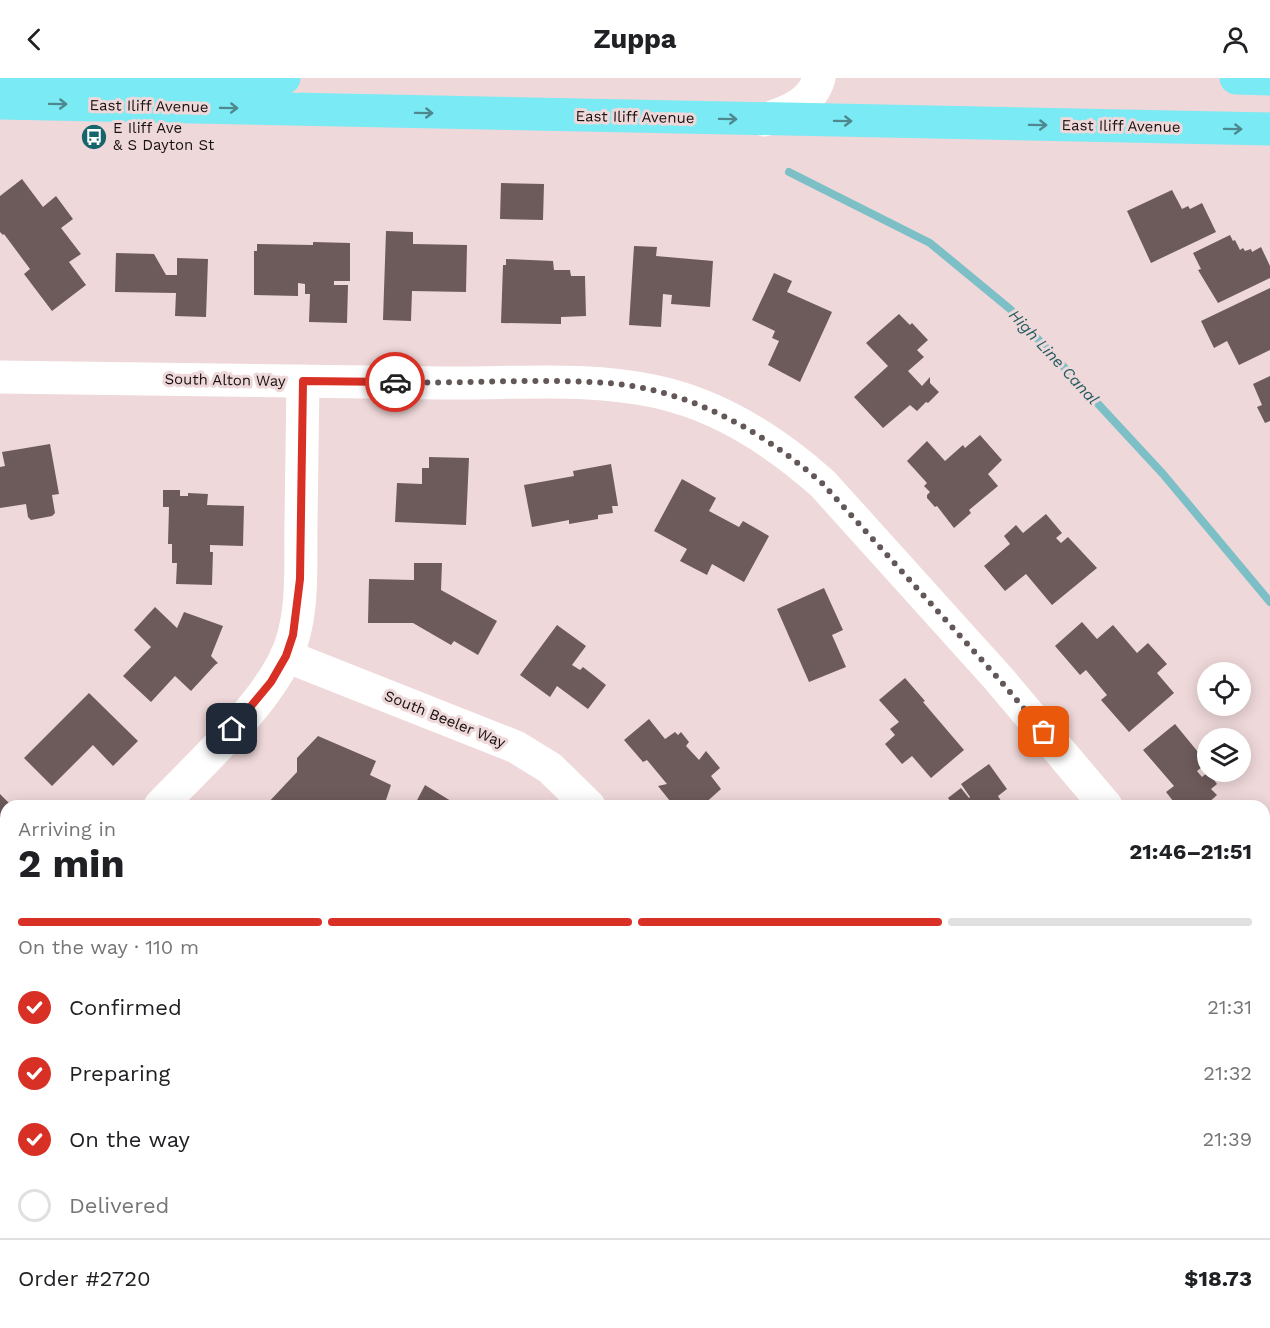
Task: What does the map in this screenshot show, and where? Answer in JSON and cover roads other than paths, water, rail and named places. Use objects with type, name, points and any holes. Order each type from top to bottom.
[{"type":"main road","points":[[2,78],[219,81],[284,78]]},
{"type":"main road","points":[[1236,78],[1270,79]]},
{"type":"main road","name":"East Iliff Avenue","points":[[0,103],[1270,129]]},
{"type":"street","points":[[764,120],[798,106],[811,95],[819,78]]},
{"type":"street","name":"South Alton Way","points":[[0,376],[610,383],[660,392],[714,411],[753,430],[799,463],[823,484],[998,678],[1101,800]]},
{"type":"street","points":[[166,800],[232,729],[271,682],[286,656],[296,622],[300,579],[303,381]]},
{"type":"street","name":"South Beeler Way","points":[[286,656],[516,747],[550,768],[583,800]]},
{"type":"waterway","name":"High Line Canal","points":[[789,172],[930,243],[1010,309],[1163,474],[1270,602]]},
{"type":"place","name":"E Iliff Ave & S Dayton St","points":[[94,137]]}]
